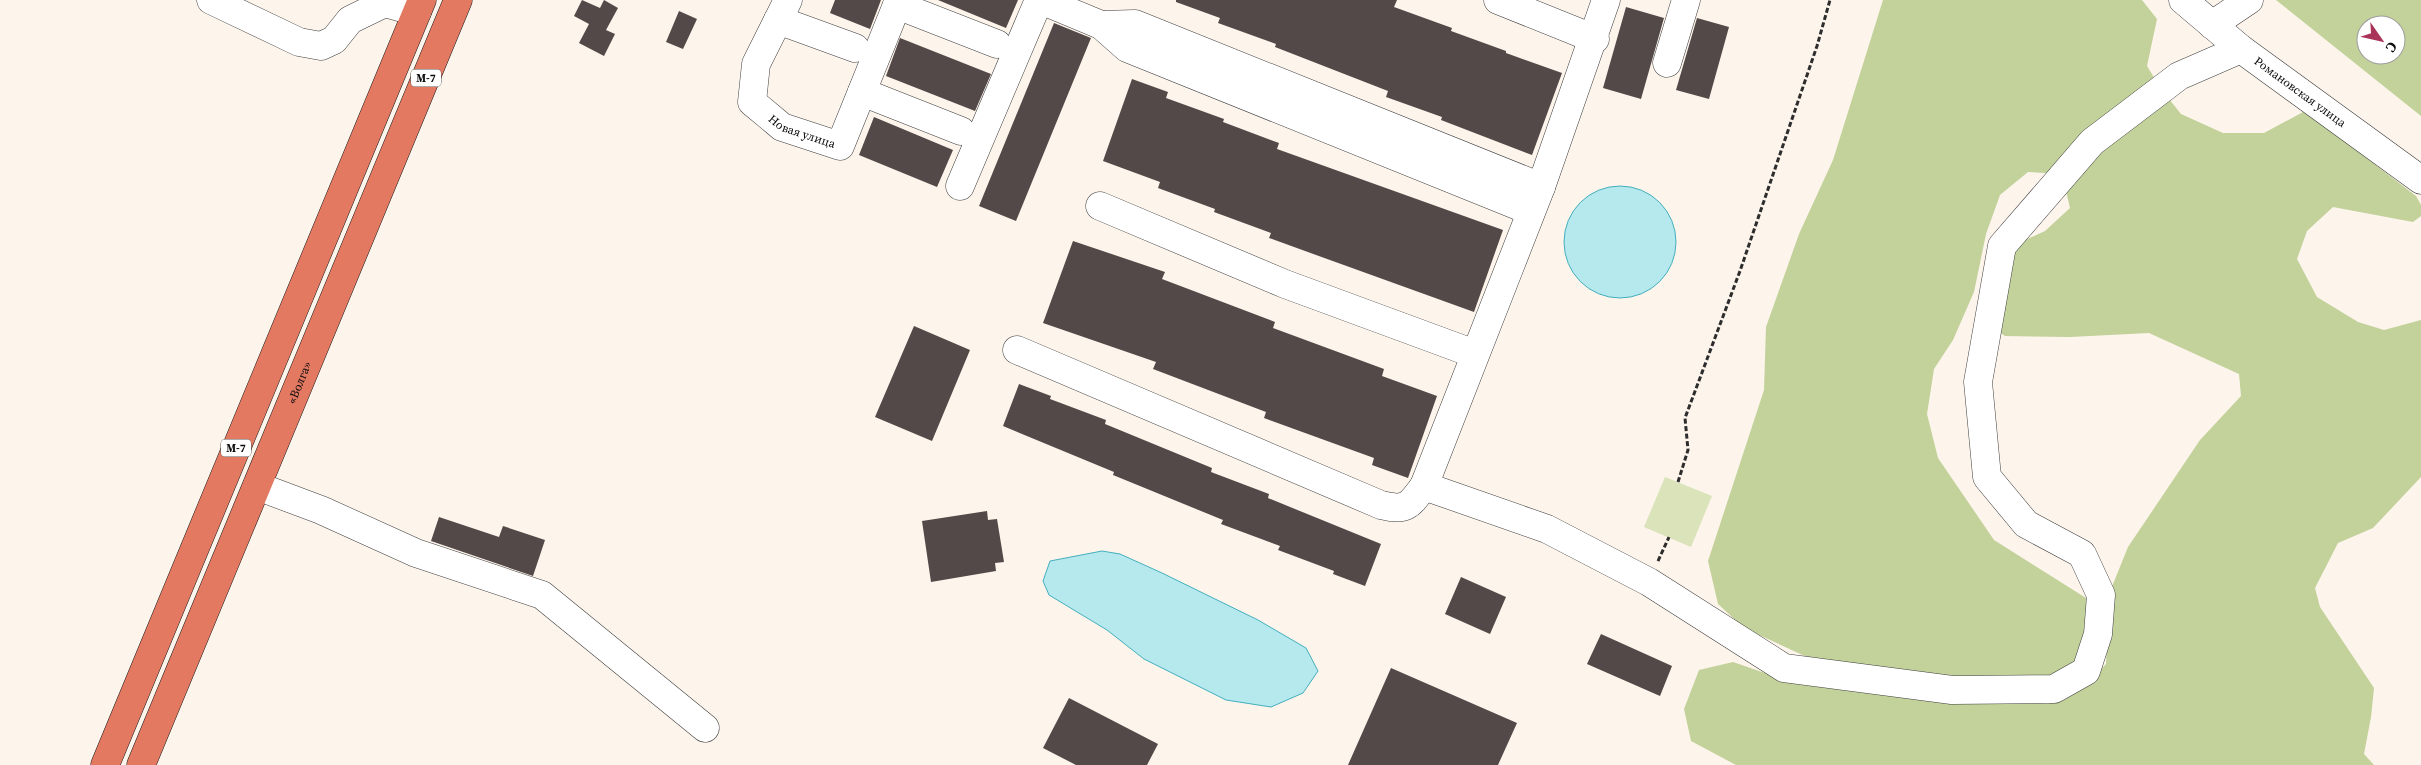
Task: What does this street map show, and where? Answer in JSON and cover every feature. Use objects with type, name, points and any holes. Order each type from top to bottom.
[{"type":"highway","name":"«Волга»","points":[[141,765],[458,0]]},
{"type":"highway","name":"М-7","points":[[105,765],[419,6]]},
{"type":"street","points":[[211,0],[299,42],[322,46],[334,40],[350,20],[385,3],[419,6]]},
{"type":"street","points":[[960,186],[1040,0],[1101,25],[1127,48],[1236,79],[1536,199]]},
{"type":"street","points":[[1498,0],[1595,38]]},
{"type":"street","points":[[1017,350],[1382,505],[1398,509],[1412,502],[1424,486],[1536,199],[1595,38],[1606,0]]},
{"type":"street","points":[[1667,64],[1686,0]]},
{"type":"street","name":"Романовская улица","points":[[2182,0],[2241,50],[2421,180]]},
{"type":"street","points":[[2212,25],[2249,0]]},
{"type":"street","points":[[898,3],[997,44]]},
{"type":"street","name":"Новая улица","points":[[783,10],[756,64],[752,102],[782,127],[840,146],[898,3]]},
{"type":"street","points":[[783,10],[855,48]]},
{"type":"street","points":[[1424,486],[1547,529],[1649,582],[1784,668],[1952,690],[2054,689],[2086,671],[2098,634],[2101,595],[2082,554],[2026,524],[1987,477],[1978,382],[2002,246],[2092,142],[2179,76],[2241,50]]},
{"type":"street","points":[[862,92],[961,130]]},
{"type":"street","points":[[1100,206],[1285,284],[1475,354]]},
{"type":"street","points":[[257,486],[321,510],[416,553],[542,595],[705,728]]},
{"type":"path","points":[[1678,482],[1688,450],[1685,418],[1740,271],[1817,46],[1830,0]]},
{"type":"green space","points":[[1883,0],[2142,0],[2157,19],[2147,66],[2161,89],[2181,114],[2223,133],[2264,133],[2305,111],[2416,196],[2421,205],[2421,216],[2413,222],[2333,207],[2307,231],[2297,259],[2317,297],[2358,322],[2384,330],[2421,320],[2421,477],[2373,528],[2338,543],[2315,588],[2320,607],[2374,688],[2364,754],[2374,765],[1736,765],[1691,741],[1684,709],[1699,670],[1733,662],[1785,680],[1922,696],[2048,704],[2086,685],[2106,664],[2109,594],[2128,547],[2200,440],[2241,396],[2239,374],[2149,333],[2070,337],[2005,336],[1990,326],[2012,252],[2023,241],[2045,231],[2070,208],[2062,174],[2028,172],[2000,195],[1986,234],[1974,292],[1953,340],[1934,369],[1927,414],[1938,458],[1994,540],[2086,598],[2092,630],[2078,671],[2037,678],[1992,682],[1807,657],[1744,628],[1718,604],[1708,561],[1764,390],[1766,327],[1799,234],[1833,160]]},
{"type":"green space","points":[[2276,0],[2421,0],[2421,116],[2357,65],[2406,65],[2406,15],[2356,15],[2356,64]]},
{"type":"green space","points":[[1665,477],[1712,496],[1691,547],[1644,527]]},
{"type":"water","points":[[1620,186],[1641,190],[1659,203],[1672,221],[1676,242],[1672,263],[1659,281],[1641,294],[1620,298],[1599,294],[1581,281],[1568,263],[1564,242],[1568,221],[1581,203],[1599,190]]},
{"type":"water","points":[[1102,551],[1120,554],[1258,620],[1306,648],[1318,671],[1303,693],[1271,707],[1226,700],[1144,659],[1107,630],[1049,595],[1043,581],[1050,561]]},
{"type":"building","points":[[582,0],[600,8],[604,0],[618,8],[606,30],[615,34],[604,56],[579,43],[589,24],[574,16]]},
{"type":"building","points":[[835,0],[881,0],[870,29],[830,13]]},
{"type":"building","points":[[938,0],[1018,0],[1006,28]]},
{"type":"building","points":[[1176,0],[1397,0],[1394,7],[1452,28],[1451,31],[1506,51],[1506,53],[1562,73],[1532,155],[1441,120],[1442,117],[1386,97],[1388,91],[1275,47],[1276,44],[1218,23],[1220,18],[1176,2]]},
{"type":"building","points":[[1626,7],[1664,18],[1641,99],[1603,88]]},
{"type":"building","points":[[679,11],[697,19],[683,49],[666,42]]},
{"type":"building","points":[[1697,18],[1729,27],[1709,99],[1676,90]]},
{"type":"building","points":[[1054,23],[1091,38],[1016,221],[979,206]]},
{"type":"building","points":[[900,38],[991,74],[975,111],[886,76]]},
{"type":"building","points":[[1132,79],[1168,92],[1166,98],[1224,119],[1223,122],[1279,143],[1277,149],[1503,230],[1474,312],[1269,238],[1271,233],[1214,212],[1215,209],[1158,188],[1160,182],[1103,161]]},
{"type":"building","points":[[874,117],[953,150],[937,187],[859,155]]},
{"type":"building","points":[[1073,241],[1165,272],[1162,279],[1275,322],[1273,328],[1384,369],[1382,376],[1437,396],[1408,478],[1372,465],[1374,458],[1264,418],[1266,412],[1153,369],[1156,362],[1043,323]]},
{"type":"building","points":[[914,326],[970,350],[932,441],[875,417]]},
{"type":"building","points":[[1019,384],[1051,396],[1050,399],[1106,420],[1105,424],[1212,468],[1211,472],[1269,494],[1268,498],[1381,544],[1365,586],[1333,574],[1334,571],[1278,550],[1280,546],[1221,524],[1223,520],[1113,475],[1114,472],[1003,426]]},
{"type":"building","points":[[987,511],[988,520],[997,519],[1004,562],[995,563],[996,571],[931,582],[922,521]]},
{"type":"building","points":[[439,517],[499,537],[503,526],[545,540],[533,576],[431,541]]},
{"type":"building","points":[[1461,577],[1506,597],[1490,634],[1445,614]]},
{"type":"building","points":[[1601,634],[1672,666],[1660,696],[1587,664]]},
{"type":"building","points":[[1391,668],[1517,723],[1498,765],[1348,765]]},
{"type":"building","points":[[1069,698],[1158,744],[1147,765],[1076,765],[1043,748]]}]
